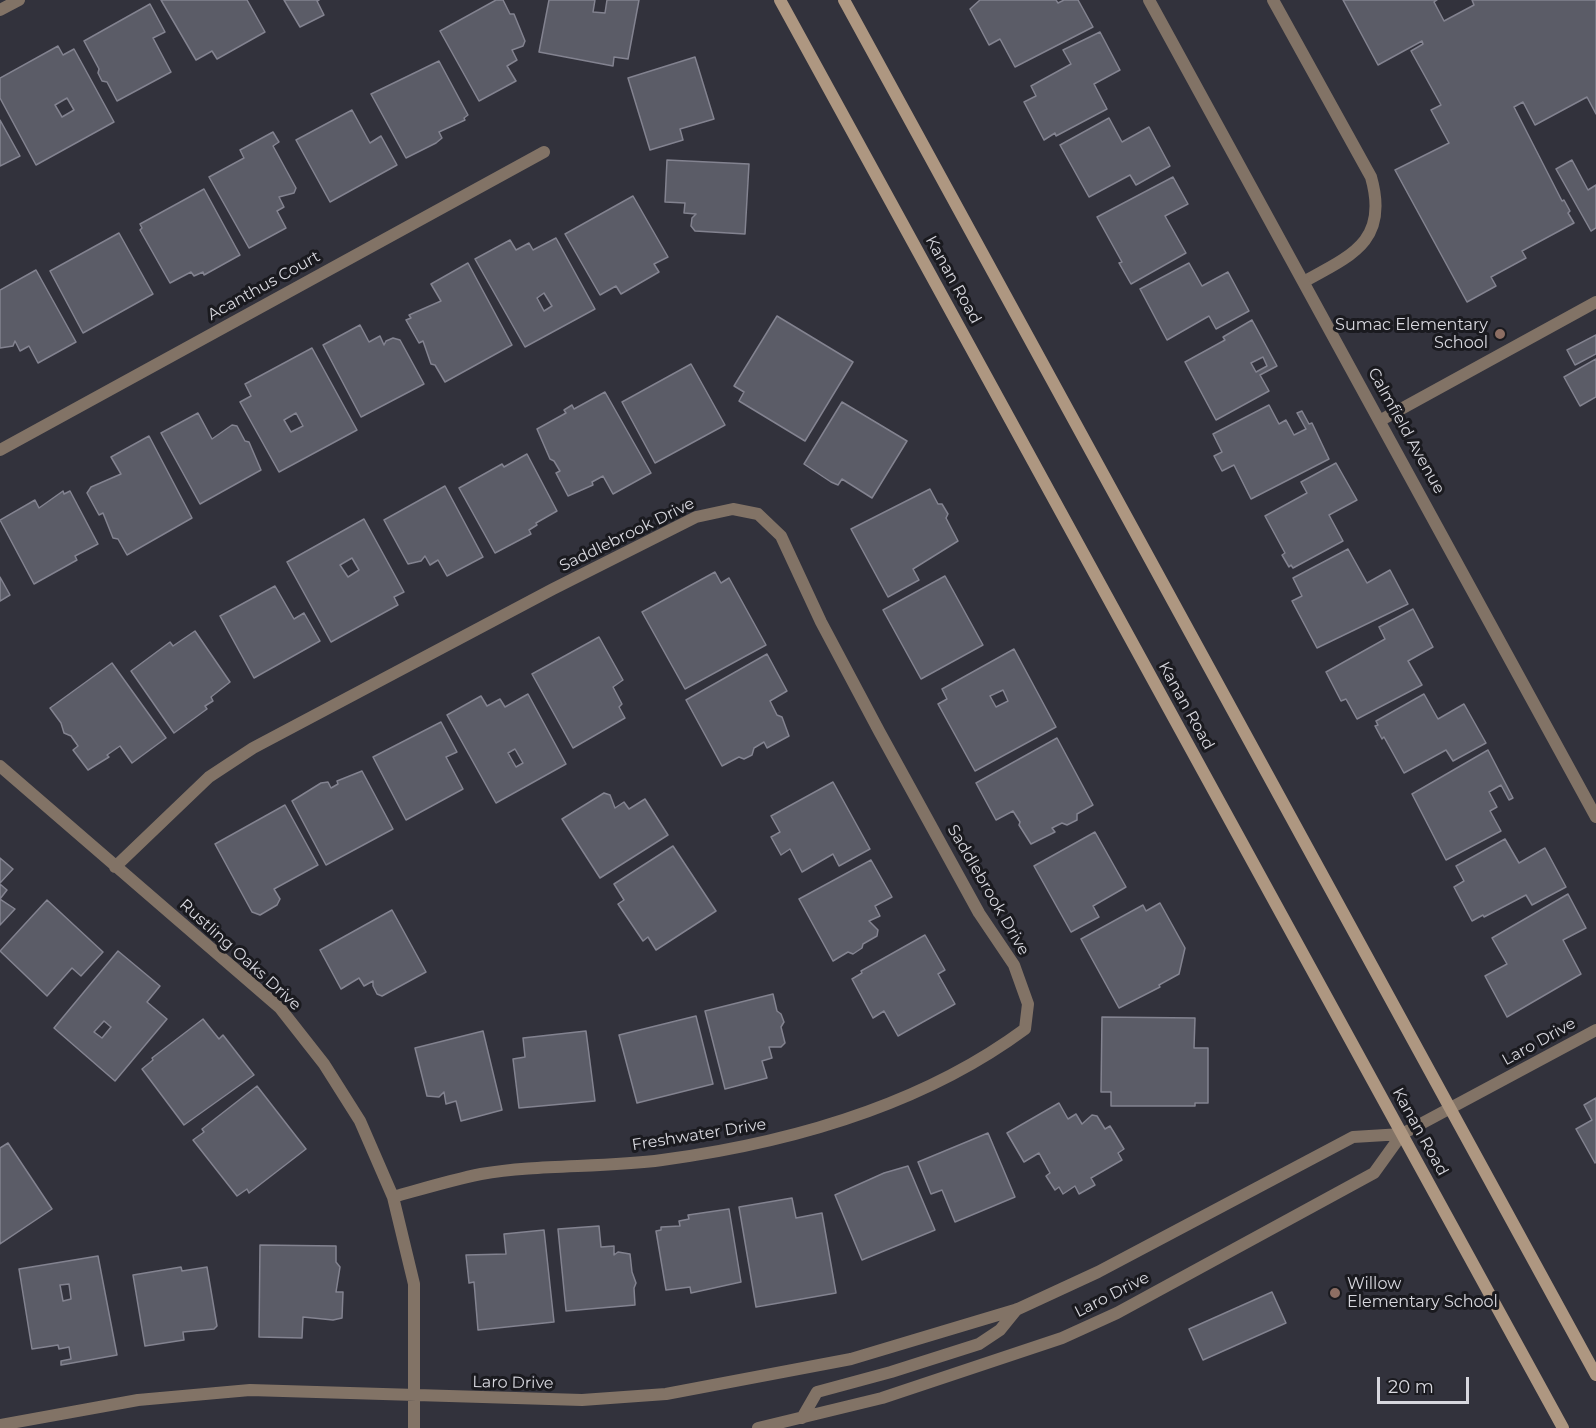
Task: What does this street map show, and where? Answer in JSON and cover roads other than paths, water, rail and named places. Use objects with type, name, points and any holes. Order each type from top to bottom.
[{"type":"main road","name":"Kanan Road","points":[[780,0],[1563,1428]]},
{"type":"main road","points":[[844,0],[1596,1375]]},
{"type":"street","points":[[0,10],[18,0]]},
{"type":"street","name":"Calmfield Avenue","points":[[1149,0],[1305,281],[1596,817]]},
{"type":"street","points":[[1273,0],[1371,177],[1378,200],[1376,216],[1366,241],[1335,265],[1305,281]]},
{"type":"street","name":"Acanthus Court","points":[[0,450],[544,152]]},
{"type":"street","points":[[1381,420],[1596,302]]},
{"type":"street","name":"Saddlebrook Drive","points":[[115,867],[209,777],[253,748],[553,589],[696,517],[733,509],[758,514],[781,536],[821,622],[873,721],[979,913],[1014,965],[1028,1004],[1026,1029]]},
{"type":"street","name":"Rustling Oaks Drive","points":[[0,766],[280,1008],[324,1064],[360,1121],[393,1197],[414,1284],[414,1428]]},
{"type":"street","name":"Freshwater Drive","points":[[393,1197],[482,1174],[660,1161],[759,1144],[849,1118],[938,1081],[994,1052],[1026,1029]]},
{"type":"street","name":"Laro Drive","points":[[0,1425],[138,1400],[250,1390],[582,1401],[666,1394],[747,1381],[851,1359],[1018,1308],[1098,1272],[1353,1137],[1402,1134],[1596,1030]]},
{"type":"street","name":"Laro Drive","points":[[758,1428],[882,1398],[1006,1359],[1062,1338],[1108,1317],[1374,1173],[1402,1134]]},
{"type":"street","name":"Laro Drive","points":[[802,1418],[817,1392],[891,1372],[979,1344],[1000,1330],[1018,1308]]},
{"type":"place","name":"Sumac Elementary School","points":[[1500,334]]},
{"type":"place","name":"Willow Elementary School","points":[[1335,1293]]}]
